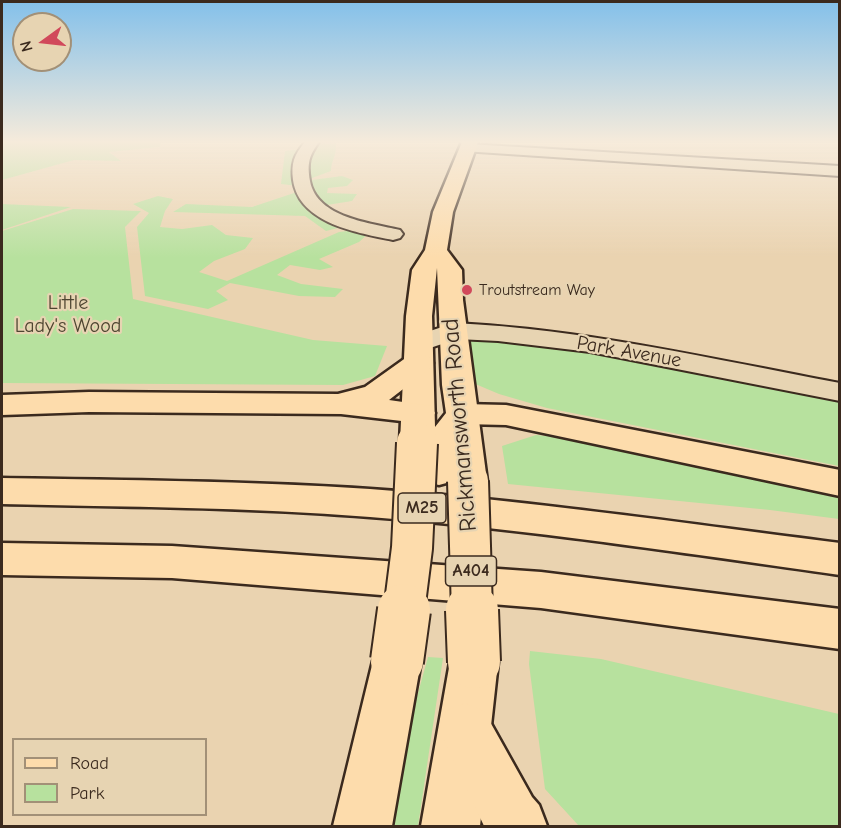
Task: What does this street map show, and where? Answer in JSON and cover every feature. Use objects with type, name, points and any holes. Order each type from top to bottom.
[{"type":"main road","points":[[436,250],[443,212],[455,181]]},
{"type":"main road","name":"Rickmansworth Road","points":[[362,826],[397,661],[412,548],[418,427],[418,341],[424,270],[436,250],[450,270],[458,385],[463,414],[453,477],[474,662],[450,826]]},
{"type":"main road","points":[[341,404],[376,394],[418,341]]},
{"type":"main road","points":[[2,405],[89,402],[341,404],[418,427],[463,414],[506,415],[840,483]]},
{"type":"main road","points":[[412,548],[453,477]]},
{"type":"main road","name":"M25","points":[[2,491],[195,495],[370,503],[576,524],[840,559]]},
{"type":"main road","points":[[2,559],[172,562],[541,590],[834,631]]},
{"type":"main road","points":[[465,729],[511,818],[518,826]]},
{"type":"street","points":[[301,181],[308,196],[327,214],[365,229],[393,234]]},
{"type":"street","name":"Park Avenue","points":[[418,341],[454,331],[498,333],[590,344],[840,392]]},
{"type":"green space","points":[[281,181],[352,181],[347,186],[328,188],[327,193],[357,194],[352,201],[327,205],[317,210],[346,226],[326,231],[305,216],[173,212],[186,204],[252,207],[300,191],[298,186],[281,184]]},
{"type":"green space","points":[[158,196],[173,199],[165,211],[160,227],[182,229],[212,225],[226,235],[253,238],[245,249],[214,261],[199,272],[227,281],[339,232],[356,230],[369,233],[359,242],[319,259],[333,267],[320,270],[290,265],[277,275],[301,284],[343,289],[335,297],[299,296],[230,283],[216,291],[228,300],[208,309],[145,296],[137,227],[149,213],[133,204]]},
{"type":"green space","points":[[2,204],[71,207],[2,230]]},
{"type":"green space","name":"Little Lady's Wood","points":[[73,209],[141,211],[125,227],[133,299],[313,340],[387,346],[375,376],[343,385],[2,383],[2,231]]},
{"type":"green space","points":[[478,336],[588,347],[839,396],[839,466],[547,408],[499,394],[473,383],[468,344]]},
{"type":"green space","points":[[536,435],[577,439],[839,492],[839,519],[508,484],[502,446]]},
{"type":"green space","points":[[530,651],[601,659],[839,714],[839,826],[579,826],[545,789],[529,664]]},
{"type":"green space","points":[[428,657],[443,658],[418,826],[393,826],[410,722]]},
{"type":"place","name":"Troutstream Way","points":[[467,290]]}]
